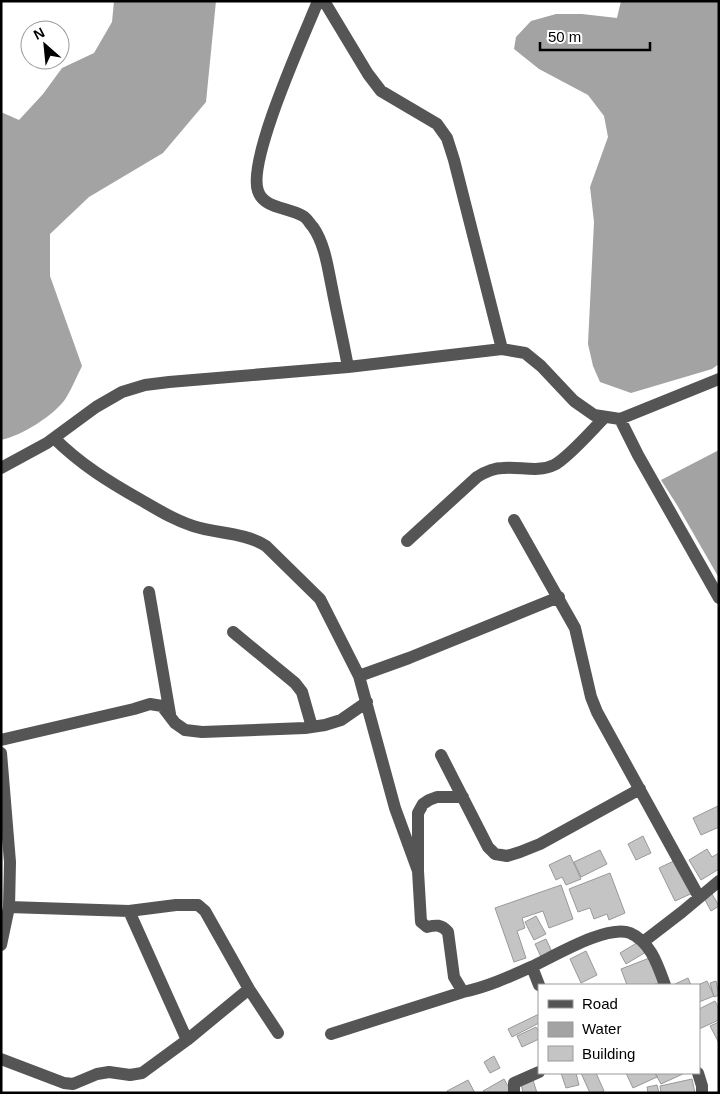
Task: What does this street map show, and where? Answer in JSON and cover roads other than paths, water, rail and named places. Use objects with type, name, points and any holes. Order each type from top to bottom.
[{"type":"street","points":[[318,1],[265,134],[258,163],[256,184],[259,194],[268,203],[304,216],[315,230],[323,249],[348,366]]},
{"type":"street","points":[[324,1],[368,74],[381,91],[437,124],[447,138],[502,349]]},
{"type":"street","points":[[1,468],[54,438],[96,407],[122,392],[145,385],[502,349],[525,353],[541,366],[574,401],[594,415],[620,419],[719,380]]},
{"type":"street","points":[[407,541],[487,471],[503,468],[526,469],[553,466],[562,460],[606,417]]},
{"type":"street","points":[[620,419],[638,455],[719,598]]},
{"type":"street","points":[[54,438],[106,480],[170,517],[207,530],[256,540],[266,546],[320,599],[359,676],[395,808],[418,871]]},
{"type":"street","points":[[514,520],[575,628],[590,697],[596,712],[700,897]]},
{"type":"street","points":[[150,592],[170,716]]},
{"type":"street","points":[[359,676],[409,658],[559,597]]},
{"type":"street","points":[[233,632],[295,683],[302,692],[312,727]]},
{"type":"street","points":[[1,740],[150,704],[162,706],[175,723],[185,730],[202,732],[312,727],[341,720],[367,702]]},
{"type":"street","points":[[1,753],[10,862],[8,907],[1,945]]},
{"type":"street","points":[[442,755],[488,847],[495,854],[507,856],[540,844],[640,789]]},
{"type":"street","points":[[462,797],[437,797],[423,804],[418,813],[418,871],[419,915],[421,922],[427,927],[444,926],[448,932],[454,977],[463,992]]},
{"type":"street","points":[[644,942],[719,881]]},
{"type":"street","points":[[8,907],[129,911],[176,905],[198,905],[205,911],[249,989],[278,1033]]},
{"type":"street","points":[[129,911],[187,1040]]},
{"type":"street","points":[[331,1034],[476,989],[532,967],[588,940],[608,933],[629,932],[644,942],[655,957],[665,984]]},
{"type":"street","points":[[532,967],[539,984]]},
{"type":"street","points":[[1,1059],[64,1083],[73,1084],[97,1074],[109,1072],[130,1075],[142,1073],[187,1040],[249,989]]},
{"type":"street","points":[[514,1093],[514,1083],[538,1072]]},
{"type":"street","points":[[698,1074],[702,1093]]},
{"type":"water","points":[[114,1],[216,1],[206,102],[163,153],[89,197],[50,234],[50,276],[82,366],[61,405],[46,418],[18,434],[1,440],[1,112],[19,120],[43,94],[61,70],[70,70],[70,64],[94,53],[112,22]]},
{"type":"water","points":[[621,1],[719,1],[719,364],[712,369],[631,393],[600,382],[593,366],[588,344],[594,222],[590,187],[608,137],[604,116],[588,95],[539,69],[514,49],[516,37],[531,21],[556,14],[582,14],[617,18]]},
{"type":"water","points":[[719,450],[719,578],[661,480]]}]
